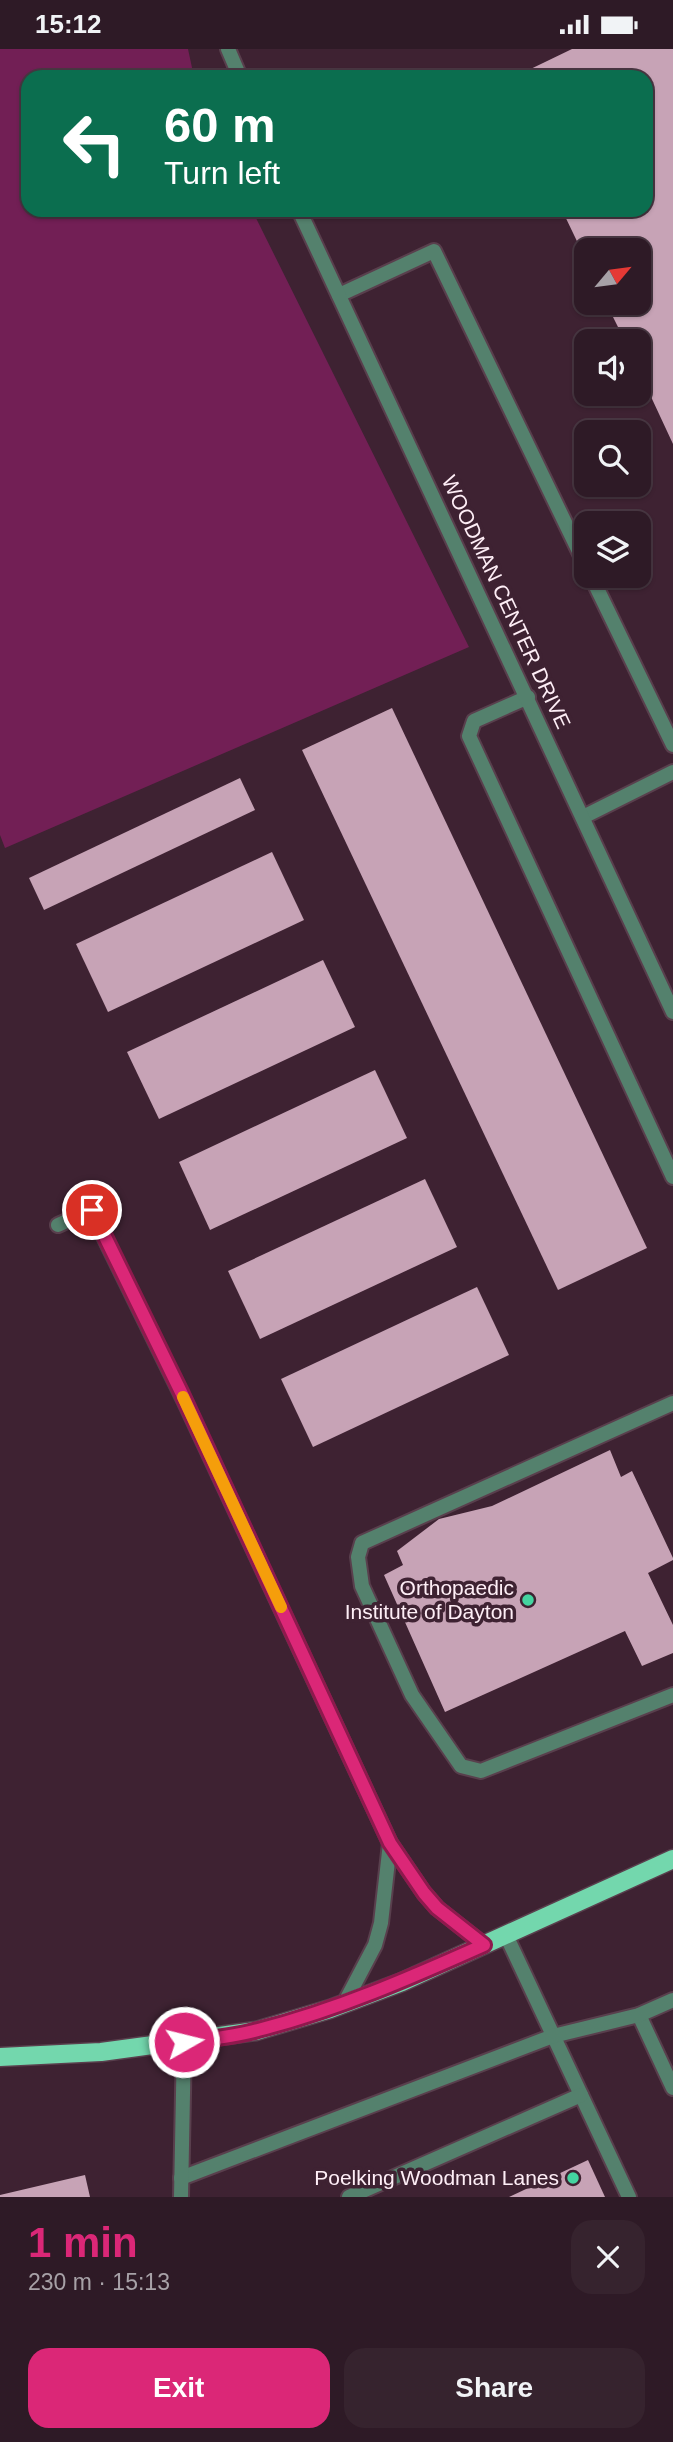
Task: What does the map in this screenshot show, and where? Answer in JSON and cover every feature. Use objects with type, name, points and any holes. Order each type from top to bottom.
[{"type":"main road","points":[[0,2057],[101,2052],[256,2031],[344,2004],[402,1982],[673,1859]]},
{"type":"street","points":[[228,49],[237,70]]},
{"type":"street","name":"WOODMAN CENTER DRIVE","points":[[302,217],[673,1012]]},
{"type":"street","points":[[339,295],[434,251],[574,541]]},
{"type":"street","points":[[597,588],[673,745]]},
{"type":"street","points":[[528,697],[474,721],[469,736],[673,1177]]},
{"type":"street","points":[[583,817],[673,772]]},
{"type":"street","points":[[58,1225],[92,1210],[181,1392],[390,1843],[437,1908],[484,1945]]},
{"type":"street","points":[[673,1403],[362,1543],[358,1557],[362,1586],[412,1695],[461,1766],[481,1771],[673,1695]]},
{"type":"street","points":[[344,2004],[375,1945],[381,1923],[390,1843]]},
{"type":"street","points":[[506,1935],[629,2197]]},
{"type":"street","points":[[181,2178],[553,2036],[639,2015],[673,2000]]},
{"type":"street","points":[[639,2015],[673,2088]]},
{"type":"street","points":[[181,2197],[184,2042]]},
{"type":"street","points":[[349,2197],[581,2095]]},
{"type":"shaded area","points":[[0,49],[188,49],[192,70],[21,70],[21,217],[255,217],[469,647],[5,848],[0,835]]},
{"type":"building","points":[[572,49],[673,49],[673,444],[651,397],[651,329],[619,329],[612,315],[651,315],[651,238],[575,238],[565,217],[653,217],[653,70],[528,70]]},
{"type":"building","points":[[392,708],[647,1248],[558,1290],[302,750]]},
{"type":"building","points":[[240,778],[255,810],[44,910],[29,878]]},
{"type":"building","points":[[272,852],[304,920],[108,1012],[76,944]]},
{"type":"building","points":[[323,960],[355,1027],[159,1119],[127,1052]]},
{"type":"building","points":[[375,1070],[407,1138],[210,1230],[179,1162]]},
{"type":"building","points":[[425,1179],[457,1247],[260,1339],[228,1271]]},
{"type":"building","points":[[477,1287],[509,1355],[313,1447],[281,1379]]},
{"type":"building","name":"Orthopaedic Institute of Dayton","points":[[610,1450],[621,1477],[632,1471],[673,1558],[648,1573],[673,1625],[673,1653],[642,1666],[625,1631],[445,1712],[384,1575],[403,1565],[397,1551],[439,1519],[492,1506]]},
{"type":"building","name":"Poelking Woodman Lanes","points":[[588,2160],[605,2197],[509,2197]]},
{"type":"building","points":[[85,2175],[90,2197],[0,2197],[0,2195]]},
{"type":"slow traffic","points":[[183,1397],[281,1607]]},
{"type":"place","name":"Orthopaedic Institute of Dayton","points":[[528,1600]]},
{"type":"place","name":"Poelking Woodman Lanes","points":[[573,2178]]},
{"type":"route","points":[[92,1210],[181,1392],[390,1843],[437,1908],[484,1945],[402,1982],[330,2009],[256,2031],[184,2042]]}]
